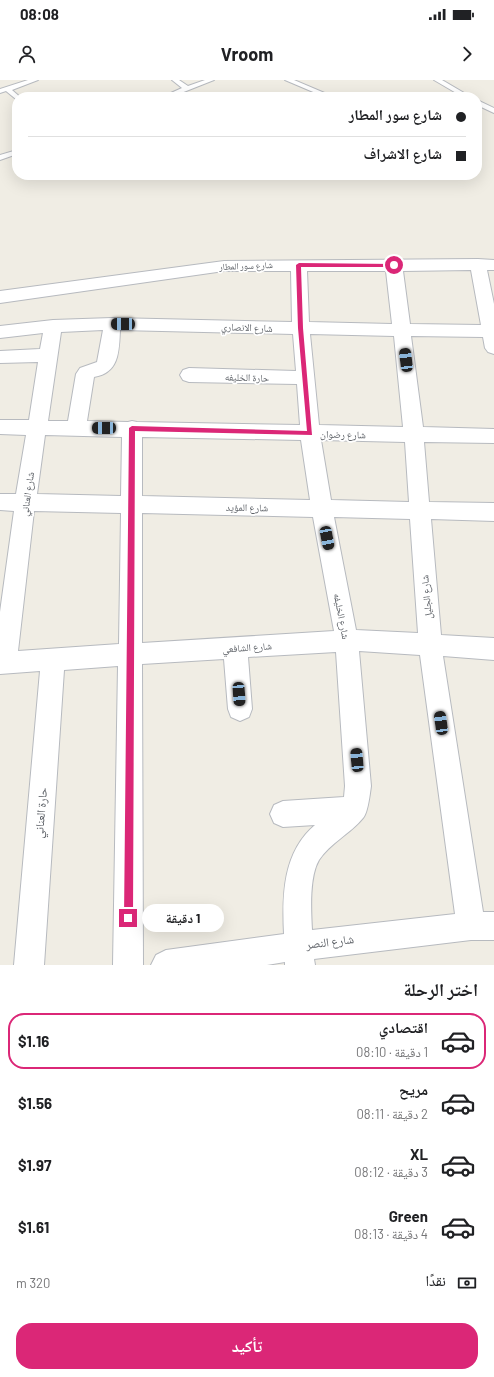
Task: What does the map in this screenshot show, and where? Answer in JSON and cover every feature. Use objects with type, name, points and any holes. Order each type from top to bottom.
[{"type":"street","name":"شارع سور المطار","points":[[0,297],[224,266],[486,264]]},
{"type":"street","points":[[486,264],[494,348]]},
{"type":"street","name":"شارع الخليفه","points":[[299,265],[304,378],[310,433],[322,508],[347,641],[358,786],[358,798],[354,809]]},
{"type":"street","name":"شارع الجليل","points":[[394,265],[414,435],[430,645],[482,926]]},
{"type":"street","points":[[76,428],[85,374],[89,371],[102,369],[107,364],[112,324]]},
{"type":"street","name":"شارع الانصاري","points":[[0,332],[53,326],[112,324],[492,331]]},
{"type":"street","name":"شارع العناني","points":[[2,662],[25,502],[53,326]]},
{"type":"street","points":[[0,357],[49,355]]},
{"type":"street","name":"حارة الخليفه","points":[[189,375],[304,378]]},
{"type":"street","name":"شارع رضوان","points":[[0,427],[132,428],[494,436]]},
{"type":"street","points":[[128,965],[132,655],[132,428]]},
{"type":"street","name":"شارع المؤيد","points":[[0,502],[494,512]]},
{"type":"street","name":"شارع الشافعي","points":[[2,662],[364,640],[494,649]]},
{"type":"street","points":[[235,648],[240,709]]},
{"type":"street","name":"حارة العناني","points":[[29,965],[53,660]]},
{"type":"street","points":[[283,814],[354,809]]},
{"type":"street","points":[[299,956],[299,880],[303,863],[308,851],[318,839],[344,821],[354,809]]},
{"type":"street","name":"شارع النصر","points":[[166,965],[299,956],[482,926]]},
{"type":"lane","points":[[4,90],[35,80]]},
{"type":"lane","points":[[175,80],[186,89]]},
{"type":"lane","points":[[178,92],[211,80]]},
{"type":"lane","points":[[288,80],[318,92]]},
{"type":"lane","points":[[437,80],[459,92]]},
{"type":"lane","points":[[482,105],[494,111]]},
{"type":"lane","points":[[0,158],[12,154]]},
{"type":"route","points":[[128,918],[132,428],[310,433],[304,378],[299,265],[394,265]]}]
